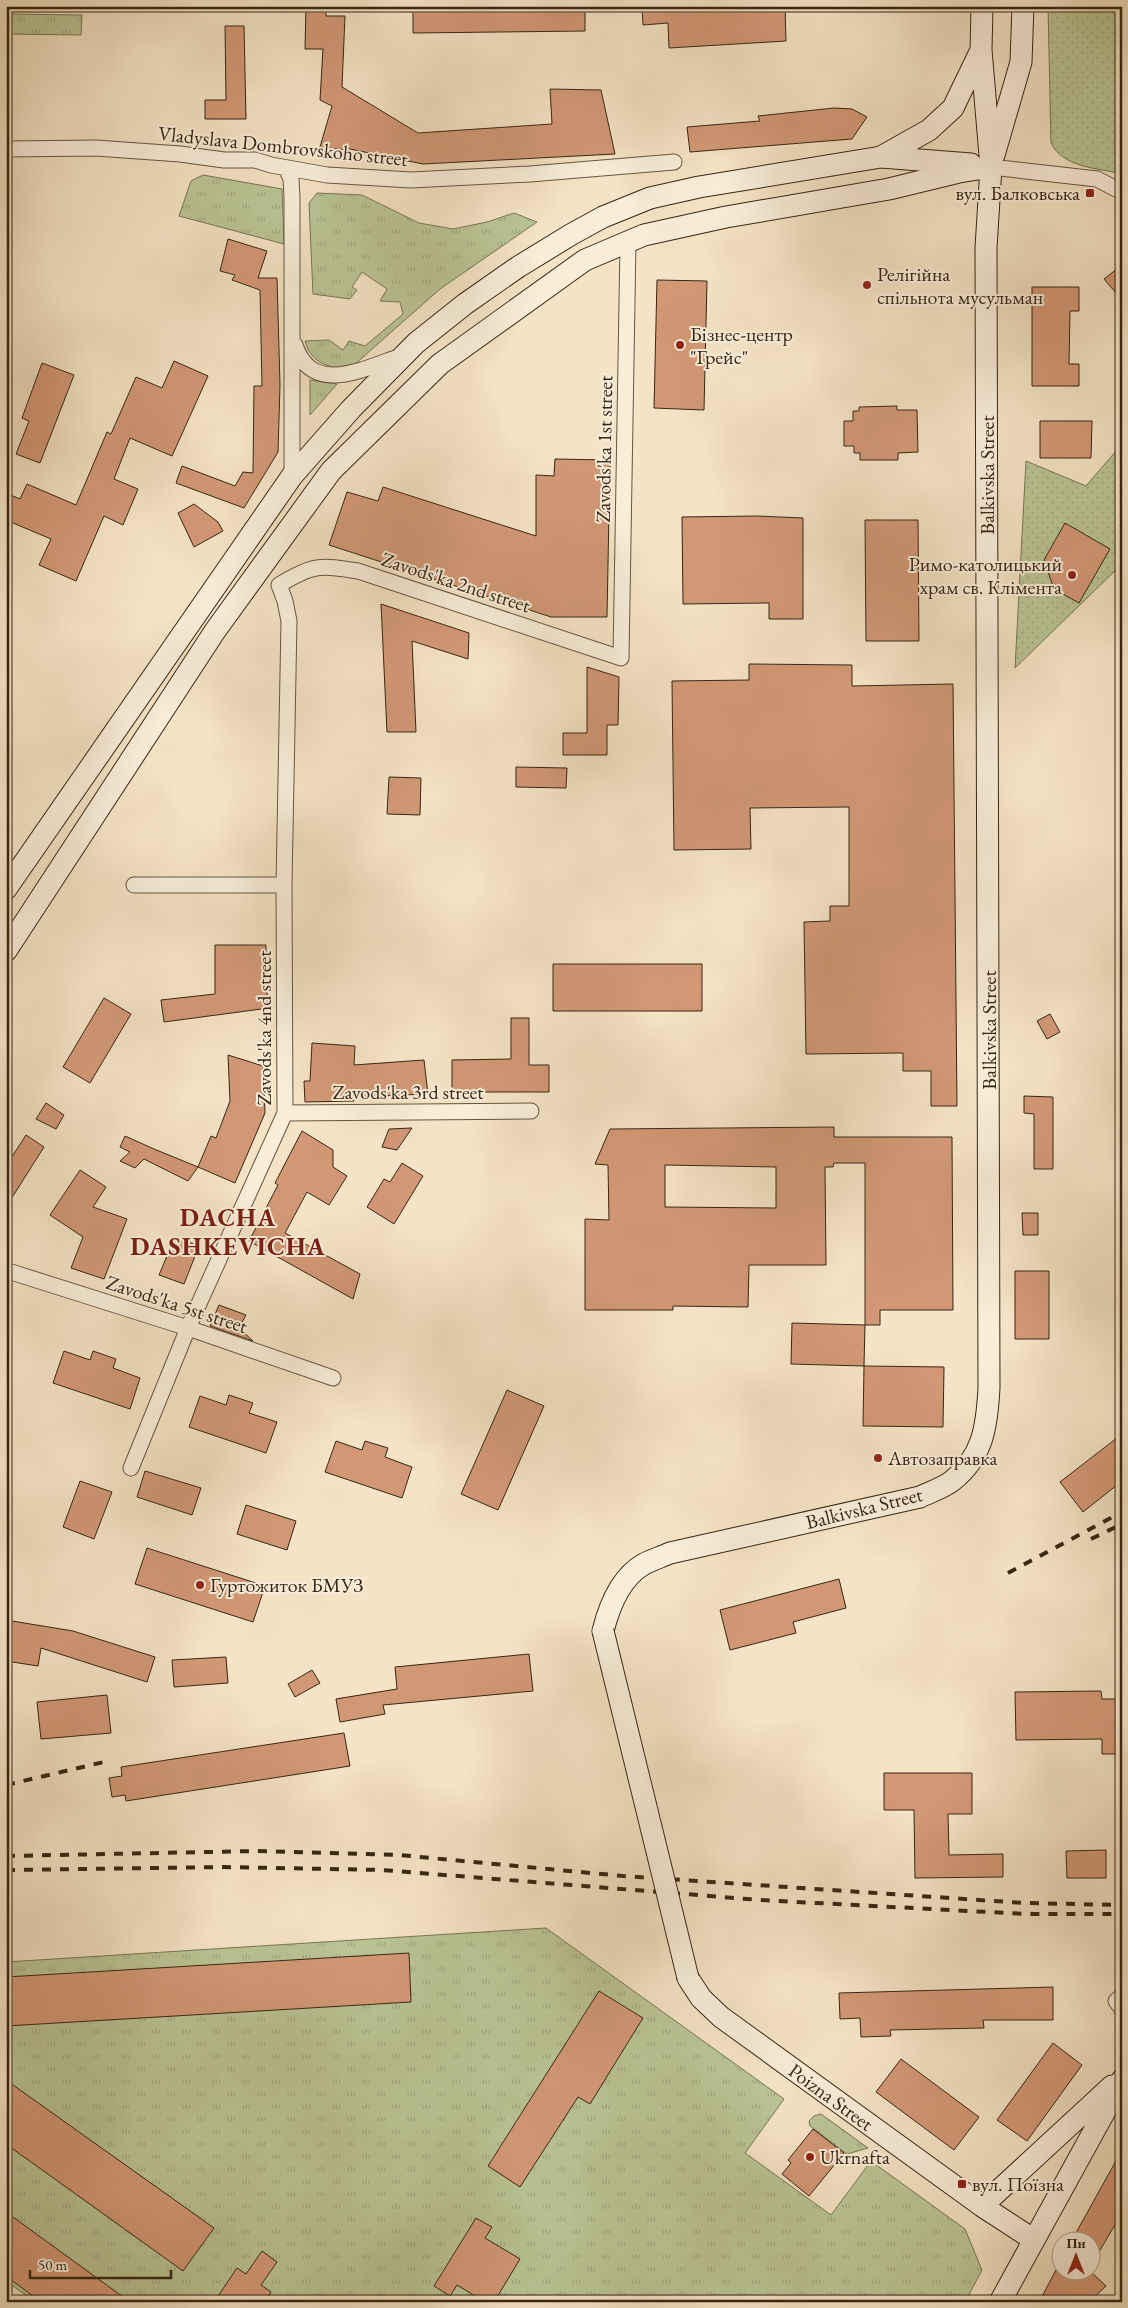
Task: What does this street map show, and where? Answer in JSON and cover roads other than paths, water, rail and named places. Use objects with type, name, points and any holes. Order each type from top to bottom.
[{"type":"street","name":"Balkivska Street","points":[[602,1631],[612,1602],[625,1583],[642,1565],[670,1553],[920,1497],[951,1482],[975,1457],[987,1423],[989,1313],[986,248],[991,168],[981,50],[982,6]]},
{"type":"street","name":"Balkivska Street","points":[[991,168],[1021,62],[1022,6]]},
{"type":"street","points":[[881,156],[930,130],[953,108],[981,50]]},
{"type":"street","name":"Vladyslava Dombrovskoho street","points":[[6,150],[106,149],[224,160],[256,160],[286,168],[327,175],[412,180],[530,174],[674,162]]},
{"type":"street","points":[[6,889],[292,476],[351,409],[405,354],[465,304],[503,277],[603,217],[650,198],[699,187],[881,156],[960,162],[991,168],[1096,179],[1122,192]]},
{"type":"street","points":[[286,168],[291,179],[292,191],[294,340],[291,412],[292,476]]},
{"type":"street","points":[[6,950],[215,631],[331,471],[440,364],[585,260],[644,235],[726,217],[889,189],[959,172],[991,168]]},
{"type":"street","name":"Zavods'ka 1st street","points":[[621,658],[628,242]]},
{"type":"street","points":[[294,340],[300,359],[306,366],[328,376],[344,374],[405,354]]},
{"type":"street","name":"Zavods'ka 2nd street","points":[[279,584],[301,571],[325,565],[358,571],[621,658]]},
{"type":"street","points":[[253,579],[279,584]]},
{"type":"street","name":"Zavods'ka 4nd street","points":[[131,1468],[188,1328],[285,1113],[284,885],[289,621],[279,584]]},
{"type":"street","points":[[134,885],[284,885]]},
{"type":"street","name":"Zavods'ka 3rd street","points":[[285,1113],[531,1111]]},
{"type":"street","name":"Zavods'ka 5st street","points":[[8,1270],[188,1328],[333,1378]]},
{"type":"street","name":"Poizna Street","points":[[602,1631],[688,1978],[701,1998],[721,2017],[982,2206],[1034,2240]]},
{"type":"street","points":[[982,2206],[1122,2078]]},
{"type":"street","points":[[1000,2302],[1122,2078]]},
{"type":"railway","points":[[1008,1573],[1122,1512]]},
{"type":"railway","points":[[1091,1539],[1122,1524]]},
{"type":"railway","points":[[6,1785],[108,1761]]},
{"type":"railway","points":[[6,1856],[257,1851],[399,1855],[623,1876],[1024,1903],[1122,1905]]},
{"type":"railway","points":[[6,1870],[223,1867],[382,1870],[760,1900],[1026,1914],[1122,1914]]},
{"type":"place","name":"вул. Балковська","points":[[1090,193]]},
{"type":"place","name":"Релігійна спільнота мусульман","points":[[867,285]]},
{"type":"place","name":"Бізнес-центр \"Грейс\"","points":[[680,345]]},
{"type":"place","name":"Римо-католицький храм св. Клімента","points":[[1072,575]]},
{"type":"place","name":"Автозаправка","points":[[878,1458]]},
{"type":"place","name":"Гуртожиток БМУЗ","points":[[200,1585]]},
{"type":"place","name":"Ukrnafta","points":[[810,2157]]},
{"type":"place","name":"вул. Поїзна","points":[[962,2184]]},
{"type":"district","name":"DACHA DASHKEVICHA","points":[[228,1232]]}]
